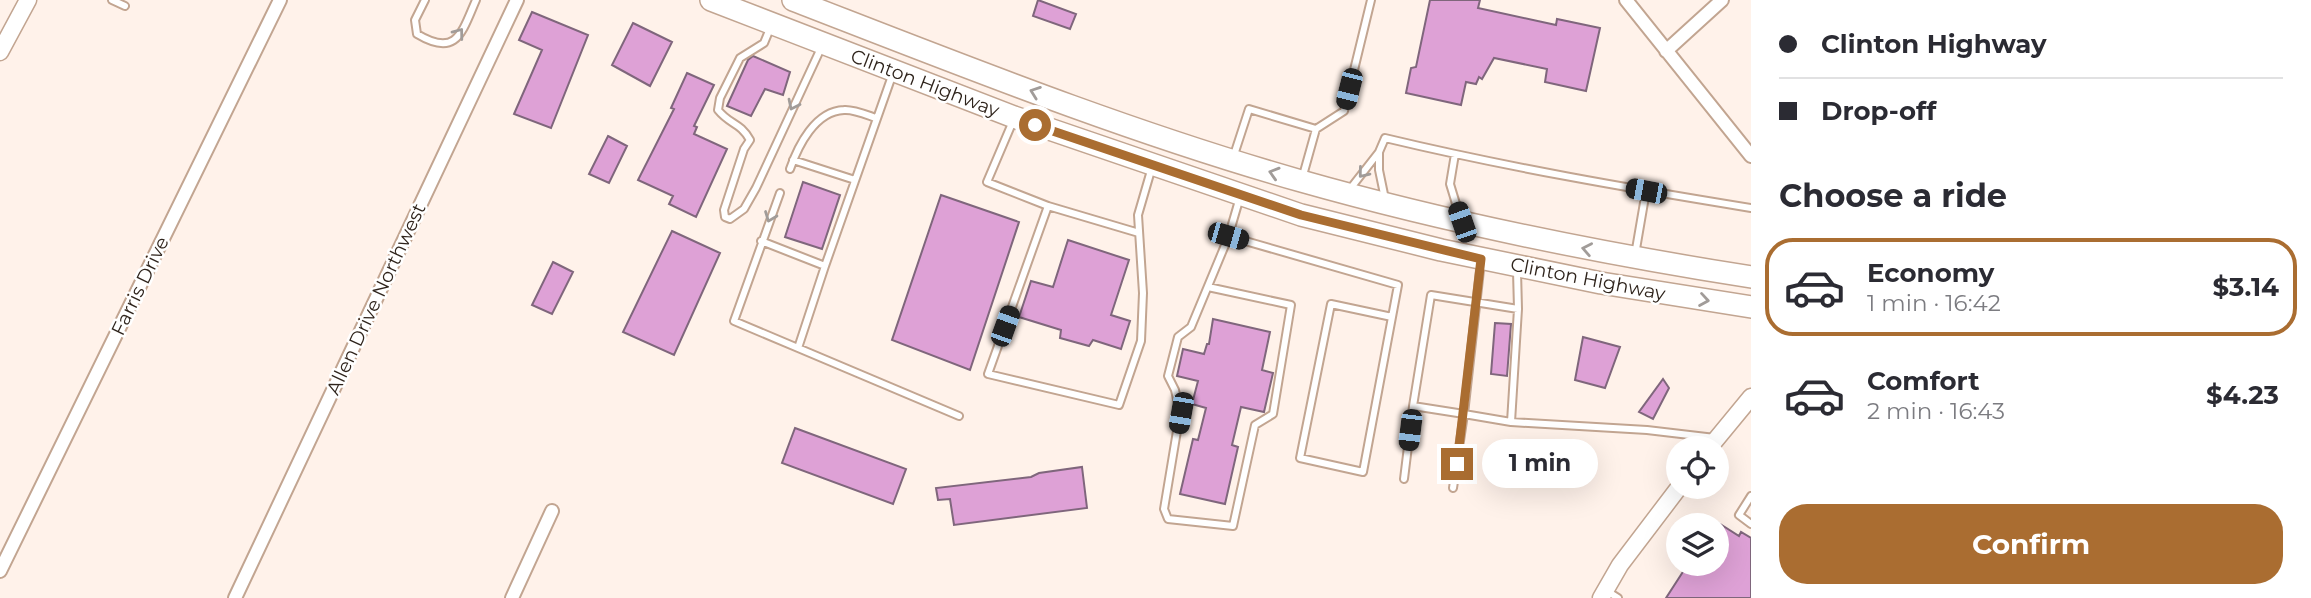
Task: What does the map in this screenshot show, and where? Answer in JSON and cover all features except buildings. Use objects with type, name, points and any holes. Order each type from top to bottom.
[{"type":"highway","name":"Clinton Highway","points":[[711,0],[1014,117],[1301,215],[1481,259],[1601,283],[1751,307]]},
{"type":"highway","points":[[773,23],[785,0]]},
{"type":"highway","name":"Clinton Highway","points":[[793,0],[1066,104],[1301,181],[1462,222],[1634,258],[1751,277]]},
{"type":"highway","points":[[1056,132],[1066,104]]},
{"type":"highway","points":[[1402,241],[1410,209]]},
{"type":"main road","points":[[0,52],[29,0]]},
{"type":"main road","points":[[1719,436],[1750,400]]},
{"type":"main road","points":[[1608,595],[1620,565],[1670,499]]},
{"type":"street","name":"Farris Drive","points":[[0,571],[280,0]]},
{"type":"street","name":"Allen Drive Northwest","points":[[235,598],[517,0]]},
{"type":"street","points":[[1626,0],[1751,156]]},
{"type":"street","points":[[1666,51],[1722,0]]},
{"type":"street","points":[[512,598],[552,511]]},
{"type":"lane","points":[[112,0],[125,6]]},
{"type":"lane","points":[[425,0],[415,20],[417,34],[434,44],[451,43],[462,32],[476,0]]},
{"type":"lane","points":[[1301,181],[1317,129],[1344,111],[1371,0]]},
{"type":"lane","points":[[773,23],[764,43],[740,58],[720,98],[718,110],[726,119],[744,128],[750,140],[744,149],[724,210],[725,216],[730,219],[744,209],[756,188],[823,43]]},
{"type":"lane","points":[[798,348],[894,71]]},
{"type":"lane","points":[[790,169],[811,129],[828,114],[844,109],[876,118]]},
{"type":"lane","points":[[1232,160],[1249,109],[1317,129]]},
{"type":"lane","points":[[1014,117],[987,182],[1048,206],[1139,233]]},
{"type":"lane","points":[[1345,193],[1379,152],[1385,138],[1455,155],[1751,208]]},
{"type":"lane","points":[[1379,152],[1379,170],[1385,203]]},
{"type":"lane","points":[[1455,155],[1450,184],[1462,222]]},
{"type":"lane","points":[[793,160],[855,180]]},
{"type":"lane","points":[[1048,206],[988,374],[1119,405],[1141,341],[1143,293],[1138,215],[1152,165]]},
{"type":"lane","points":[[1634,258],[1646,191]]},
{"type":"lane","points":[[780,193],[734,321],[959,416]]},
{"type":"lane","points":[[1208,287],[1291,305],[1273,414],[1255,425],[1233,526],[1168,520],[1164,509],[1181,413],[1168,376],[1178,337],[1191,327],[1228,236],[1240,195]]},
{"type":"lane","points":[[1228,236],[1398,285],[1363,472],[1300,458],[1331,304],[1392,317]]},
{"type":"lane","points":[[761,241],[825,266]]},
{"type":"lane","points":[[1453,488],[1481,259]]},
{"type":"lane","points":[[1511,422],[1518,309],[1517,266]]},
{"type":"lane","points":[[1404,479],[1431,295],[1518,309]]},
{"type":"lane","points":[[1413,406],[1511,422],[1647,430],[1677,436]]},
{"type":"lane","points":[[1751,496],[1739,515],[1751,524]]},
{"type":"route","points":[[1035,125],[1301,215],[1481,259],[1457,464]]}]
